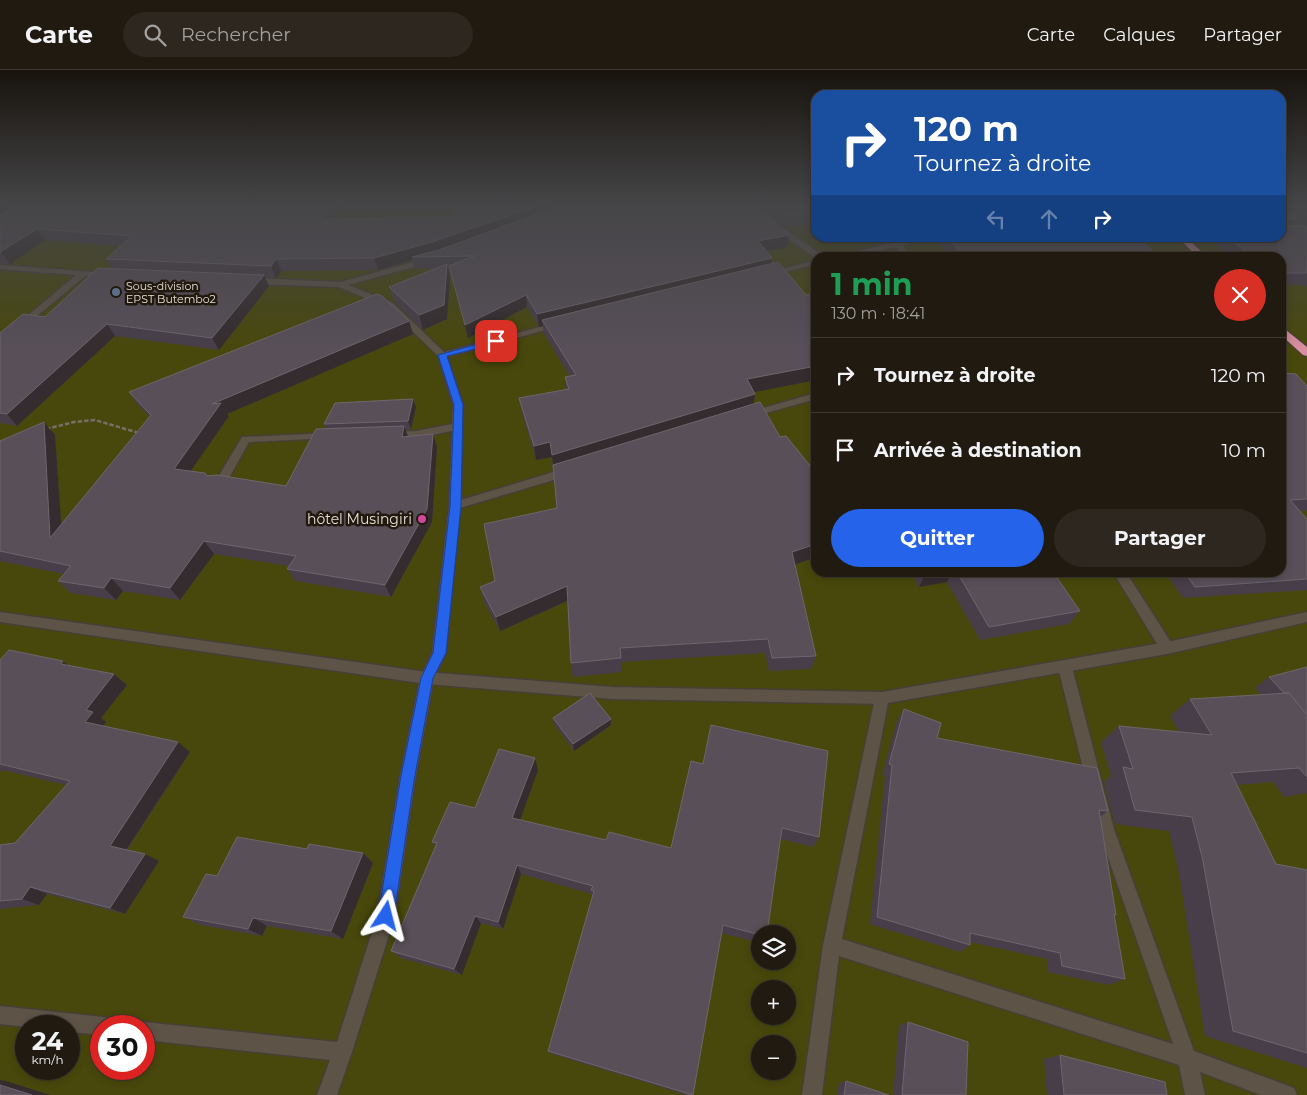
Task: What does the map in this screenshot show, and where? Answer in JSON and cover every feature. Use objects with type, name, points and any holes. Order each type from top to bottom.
[{"type":"highway","points":[[1286,334],[1307,353]]},
{"type":"street","points":[[244,281],[340,284],[438,258]]},
{"type":"street","points":[[760,276],[811,263]]},
{"type":"street","points":[[0,267],[120,276]]},
{"type":"street","points":[[0,344],[82,274]]},
{"type":"street","points":[[327,1095],[343,1052],[386,916],[407,781],[427,678],[439,653],[455,506],[458,426],[458,405],[442,355],[390,305],[340,284]]},
{"type":"street","points":[[442,355],[564,324]]},
{"type":"street","points":[[742,417],[811,397]]},
{"type":"street","points":[[378,435],[416,434],[458,426]]},
{"type":"street","points":[[220,484],[246,439],[340,436]]},
{"type":"street","points":[[455,506],[581,468]]},
{"type":"street","points":[[1122,577],[1167,648]]},
{"type":"street","points":[[0,617],[427,678],[612,693],[882,698],[1167,648],[1307,617]]},
{"type":"street","points":[[1065,667],[1106,829],[1187,1058],[1195,1095]]},
{"type":"street","points":[[812,1095],[832,944],[882,698]]},
{"type":"street","points":[[832,944],[1187,1058],[1288,1095]]},
{"type":"street","points":[[0,1015],[90,1025]]},
{"type":"street","points":[[155,1032],[343,1052]]},
{"type":"path","points":[[38,432],[66,423],[101,421],[133,433],[143,433]]},
{"type":"shaded area","points":[[0,253],[811,253],[811,577],[1286,577],[1286,253],[1307,253],[1307,1095],[0,1095]]},
{"type":"building","points":[[113,253],[393,253],[374,258],[276,259],[271,266],[106,259]]},
{"type":"building","points":[[428,253],[768,253],[772,258],[537,314],[526,295],[465,325],[449,266],[474,256],[412,257]]},
{"type":"building","points":[[1286,253],[1307,253],[1307,273],[1286,273]]},
{"type":"building","points":[[778,262],[806,295],[811,294],[811,367],[747,379],[755,394],[552,455],[550,442],[534,446],[519,398],[569,389],[565,377],[576,375],[542,320]]},
{"type":"building","points":[[447,264],[444,305],[419,315],[389,287]]},
{"type":"building","points":[[98,268],[264,275],[212,338],[107,324],[7,414],[0,413],[0,333],[23,314],[45,317]]},
{"type":"building","points":[[377,294],[382,296],[409,321],[212,404],[221,403],[174,469],[205,473],[207,476],[217,475],[286,486],[316,429],[404,426],[402,437],[433,434],[427,509],[385,585],[287,569],[296,556],[204,541],[170,588],[111,578],[104,588],[58,581],[71,566],[0,551],[0,441],[44,422],[50,538],[151,415],[129,392]]},
{"type":"building","points":[[1286,373],[1296,374],[1307,386],[1307,499],[1290,500],[1307,519],[1307,579],[1195,587],[1188,577],[1286,577]]},
{"type":"building","points":[[413,399],[408,421],[324,424],[335,403]]},
{"type":"building","points":[[760,402],[780,437],[786,436],[811,467],[811,546],[792,552],[816,656],[772,658],[768,639],[620,648],[621,658],[571,663],[567,586],[496,617],[480,587],[495,581],[484,524],[557,508],[553,465]]},
{"type":"building","points":[[960,577],[1056,577],[1080,611],[989,627]]},
{"type":"building","points":[[9,650],[63,661],[61,664],[114,674],[86,710],[93,712],[85,722],[178,742],[110,846],[145,854],[110,908],[30,887],[22,899],[0,901],[0,845],[15,843],[70,781],[0,764],[0,660]]},
{"type":"building","points":[[1307,667],[1306,715],[1289,693],[1284,693],[1269,677]]},
{"type":"building","points":[[590,693],[611,719],[573,744],[553,718]]},
{"type":"building","points":[[1289,693],[1307,715],[1307,777],[1299,768],[1231,773],[1276,864],[1307,870],[1307,1053],[1233,1031],[1203,861],[1192,817],[1135,810],[1123,767],[1133,769],[1119,726],[1212,735],[1190,699]]},
{"type":"building","points":[[904,709],[941,723],[937,738],[1097,768],[1108,811],[1099,810],[1125,979],[1062,966],[1060,953],[970,933],[970,945],[877,917],[892,765],[889,764]]},
{"type":"building","points":[[711,725],[828,751],[819,837],[782,828],[768,925],[751,925],[751,933],[723,925],[693,1095],[548,1051],[594,891],[591,890],[593,886],[517,865],[498,922],[475,916],[454,969],[391,951],[437,843],[432,842],[450,802],[475,808],[499,749],[535,758],[512,818],[606,840],[609,832],[671,848],[691,761],[703,764]]},
{"type":"building","points":[[237,837],[307,849],[309,844],[363,853],[331,931],[253,918],[248,929],[183,917],[206,874],[217,876]]},
{"type":"building","points":[[908,1022],[968,1042],[966,1095],[902,1095]]},
{"type":"building","points":[[1060,1055],[1165,1082],[1167,1095],[1064,1095]]},
{"type":"building","points":[[846,1081],[889,1095],[844,1095]]},
{"type":"building","points":[[0,1085],[32,1095],[0,1095]]},
{"type":"place","name":"Sous-division EPST Butembo2","points":[[116,292]]},
{"type":"place","name":"hôtel Musingiri","points":[[422,519]]},
{"type":"route","points":[[386,916],[407,781],[427,678],[439,653],[455,506],[458,405],[442,355],[496,341]]}]
